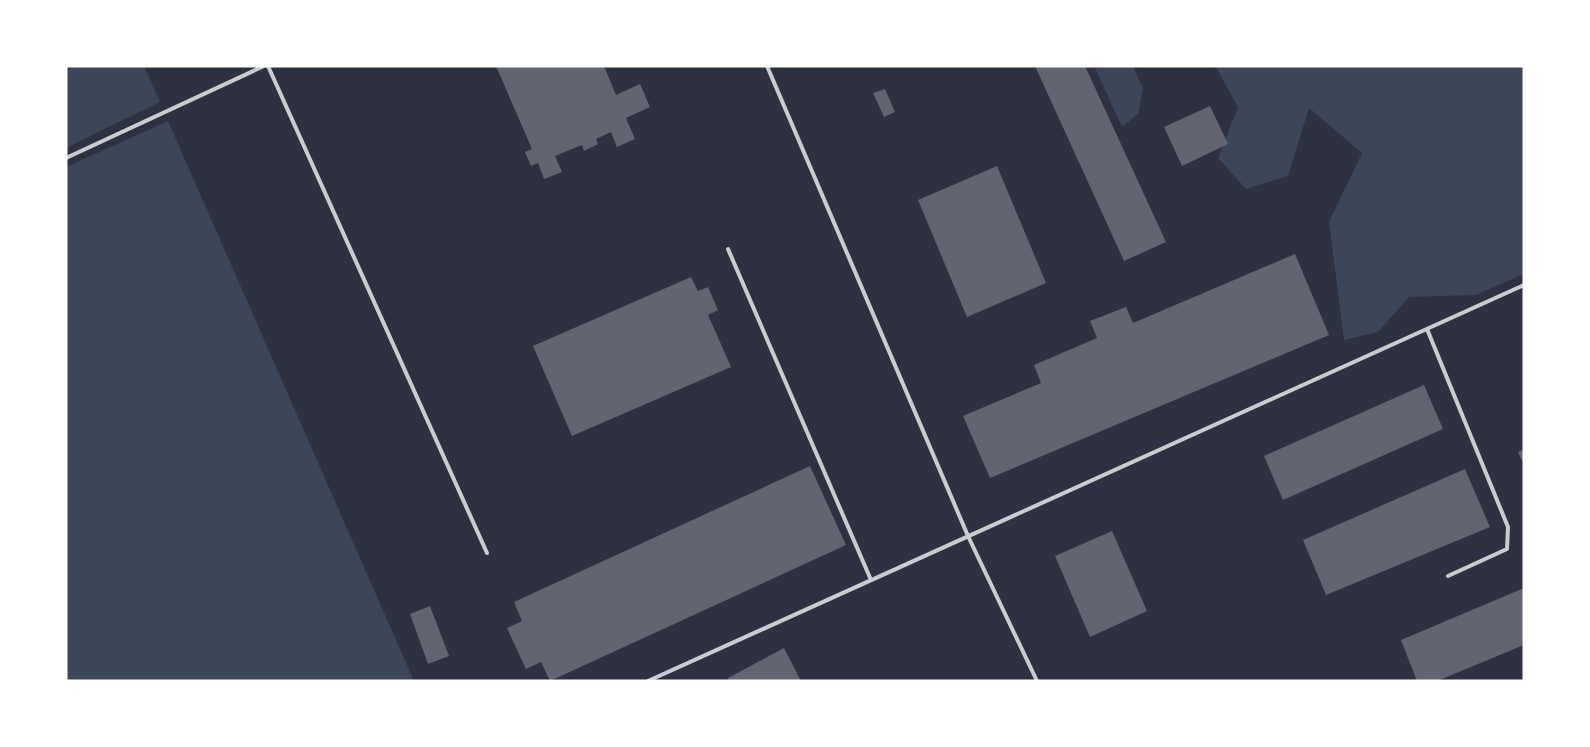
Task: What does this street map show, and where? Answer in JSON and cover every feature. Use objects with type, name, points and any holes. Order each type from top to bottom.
[{"type":"lane","points":[[66,158],[266,66],[487,553]]},
{"type":"lane","points":[[767,66],[968,536],[1037,681]]},
{"type":"lane","points":[[728,249],[871,580]]},
{"type":"lane","points":[[648,681],[1524,285]]},
{"type":"lane","points":[[1427,329],[1508,527],[1507,549],[1448,576]]},
{"type":"shaded area","points":[[66,66],[144,66],[160,102],[66,148]]},
{"type":"shaded area","points":[[1094,66],[1133,66],[1143,89],[1138,114],[1122,127]]},
{"type":"shaded area","points":[[1215,66],[1524,66],[1524,274],[1476,295],[1409,297],[1378,332],[1344,340],[1329,222],[1362,153],[1309,108],[1288,176],[1246,189],[1218,158],[1238,107]]},
{"type":"shaded area","points":[[168,121],[414,681],[66,681],[66,167]]},
{"type":"building","points":[[496,66],[604,66],[616,95],[640,84],[650,107],[626,118],[635,139],[617,147],[611,132],[596,139],[598,144],[584,151],[582,145],[555,156],[562,172],[544,179],[538,163],[531,166],[525,152],[532,149]]},
{"type":"building","points":[[1035,66],[1085,66],[1166,242],[1124,261]]},
{"type":"building","points":[[885,89],[895,112],[884,117],[873,93]]},
{"type":"building","points":[[1210,106],[1228,144],[1182,166],[1164,127]]},
{"type":"building","points":[[997,166],[1046,283],[967,317],[918,200]]},
{"type":"building","points":[[1295,254],[1329,335],[990,478],[963,416],[1041,383],[1034,365],[1097,338],[1090,321],[1126,307],[1133,323]]},
{"type":"building","points":[[691,277],[698,291],[708,287],[718,310],[708,315],[731,367],[572,436],[533,346]]},
{"type":"building","points":[[1424,385],[1443,429],[1283,500],[1264,456]]},
{"type":"building","points":[[1524,449],[1524,465],[1518,452]]},
{"type":"building","points":[[810,466],[846,545],[550,681],[541,662],[526,669],[507,628],[522,621],[514,602]]},
{"type":"building","points":[[1465,469],[1490,527],[1326,595],[1303,540]]},
{"type":"building","points":[[1112,531],[1147,611],[1090,637],[1055,556]]},
{"type":"building","points":[[1524,588],[1524,645],[1437,681],[1417,681],[1401,640]]},
{"type":"building","points":[[430,606],[449,656],[428,664],[410,614]]},
{"type":"building","points":[[784,648],[801,681],[729,681],[728,678]]}]
